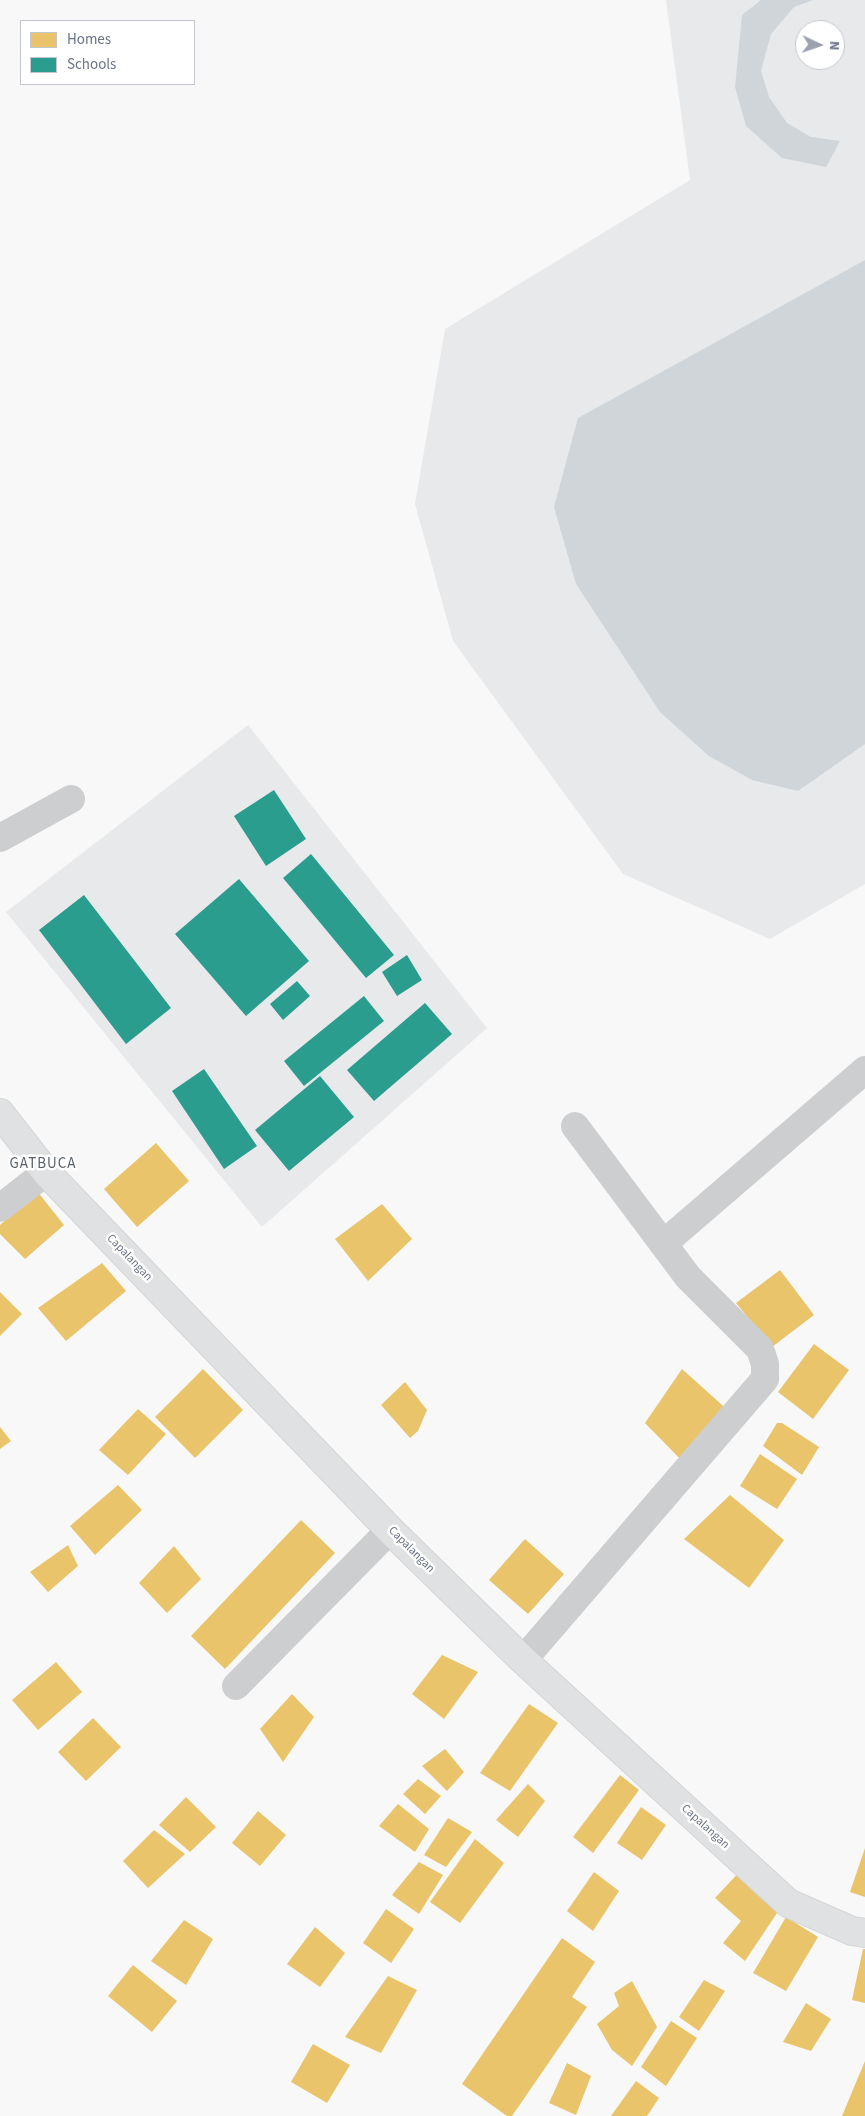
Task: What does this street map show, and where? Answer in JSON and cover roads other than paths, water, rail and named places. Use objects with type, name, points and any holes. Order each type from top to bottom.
[{"type":"street","points":[[0,838],[71,799]]},
{"type":"street","points":[[663,1244],[865,1070]]},
{"type":"street","name":"Capalangan","points":[[0,1113],[46,1172],[390,1530],[523,1660],[788,1902],[852,1930],[865,1933]]},
{"type":"street","points":[[523,1660],[765,1379],[765,1364],[760,1349],[688,1276],[575,1126]]},
{"type":"street","points":[[0,1208],[46,1172]]},
{"type":"street","points":[[236,1686],[390,1530]]},
{"type":"district","name":"GATBUCA","points":[[43,1165]]}]
